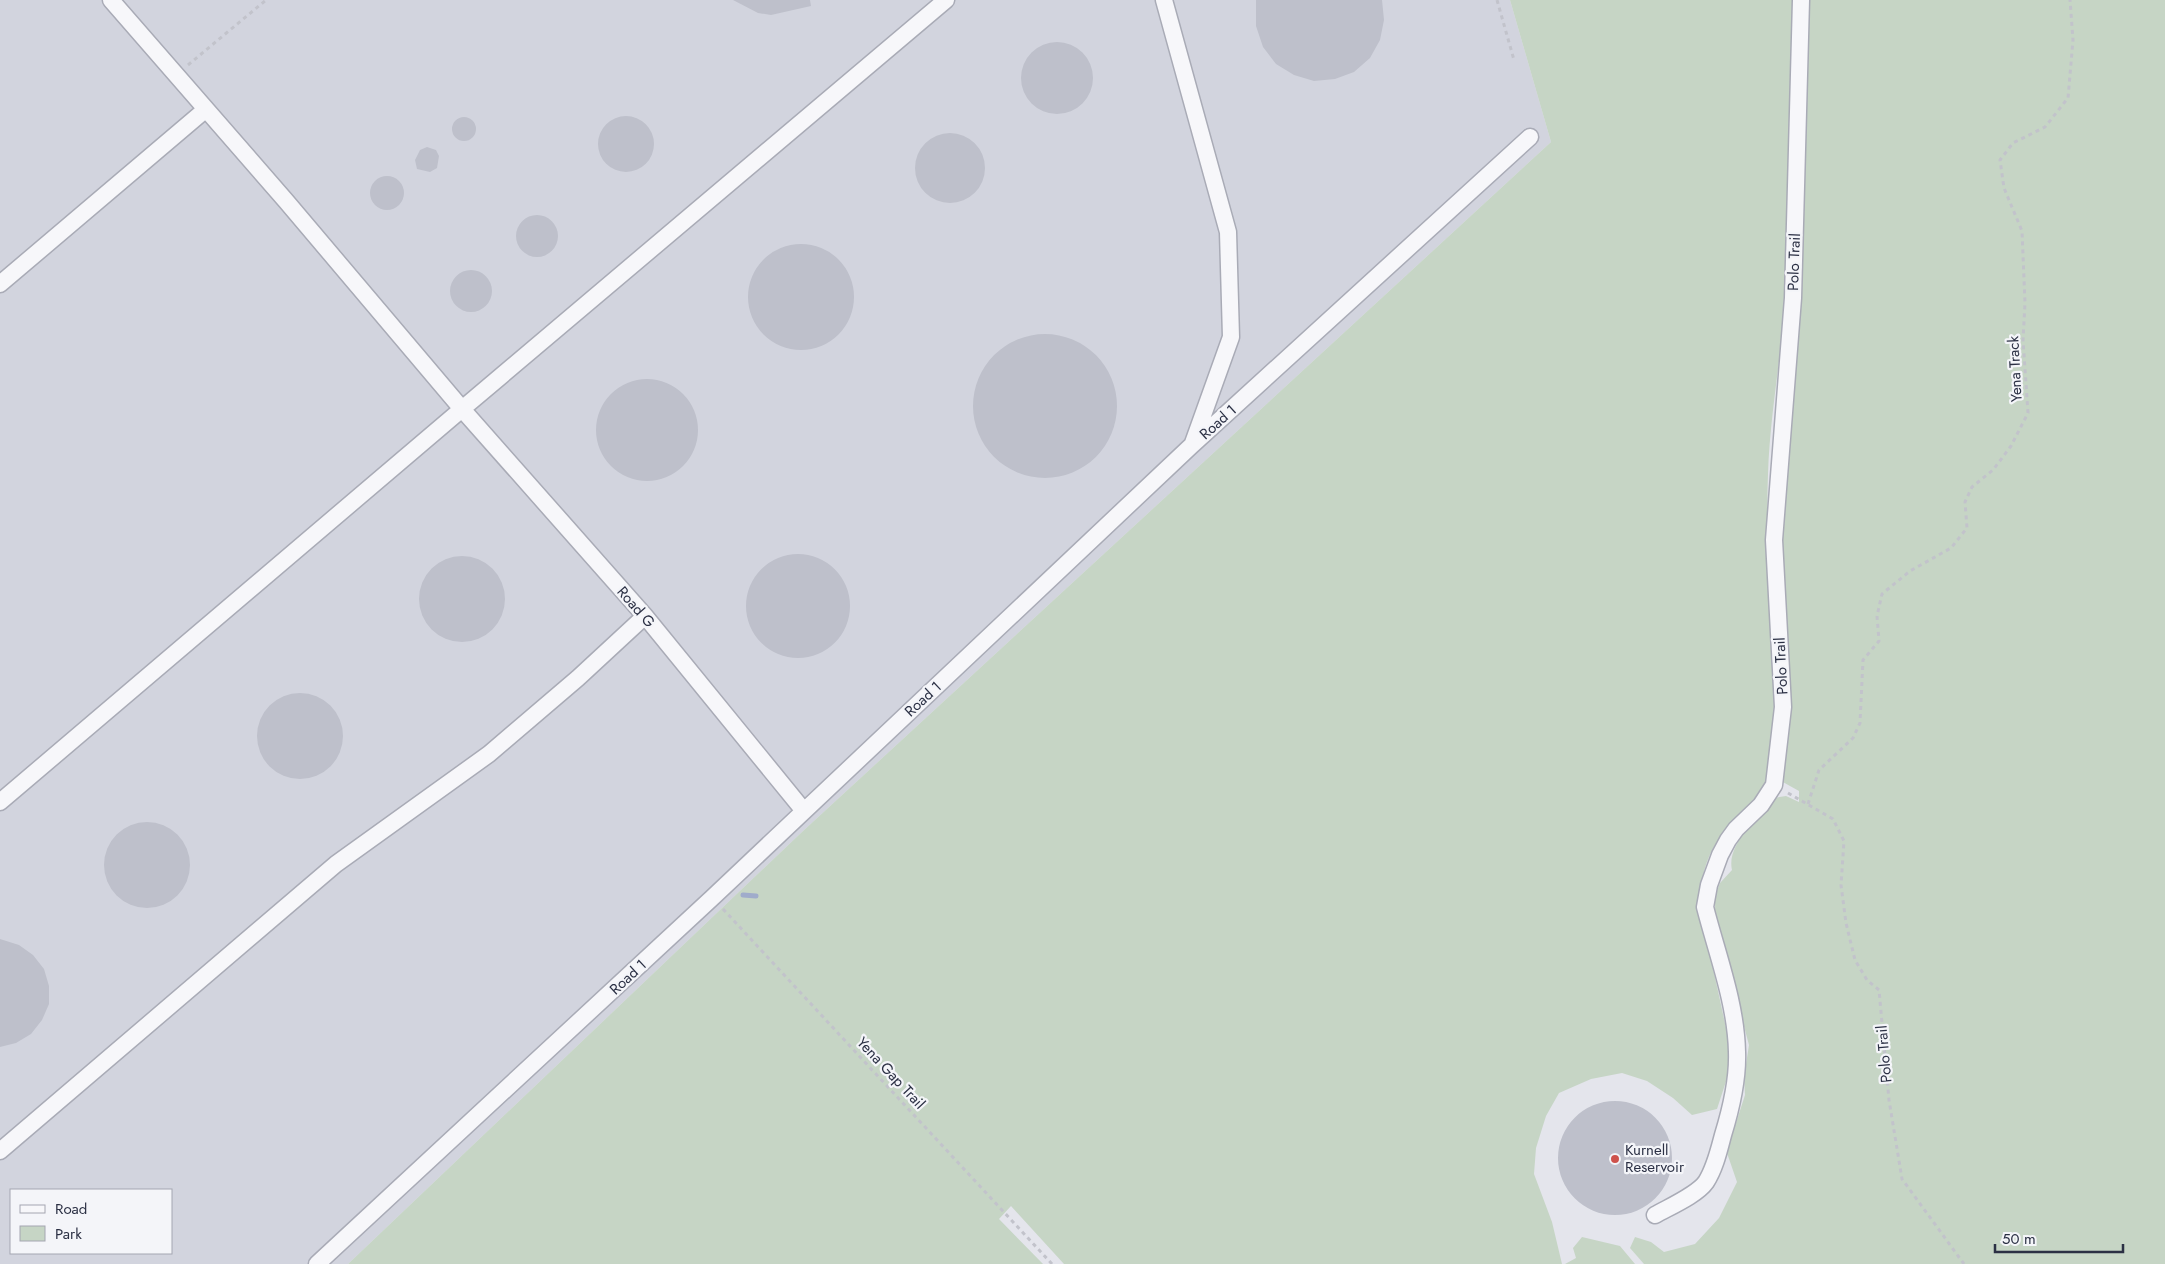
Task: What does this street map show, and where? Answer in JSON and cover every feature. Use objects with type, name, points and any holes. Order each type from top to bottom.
[{"type":"lane","name":"Road G","points":[[111,0],[286,201],[462,409],[645,616],[804,811]]},
{"type":"lane","points":[[1164,0],[1228,232],[1231,337],[1192,446]]},
{"type":"lane","name":"Polo Trail","points":[[1774,785],[1783,707],[1774,540],[1793,298],[1801,0]]},
{"type":"lane","points":[[0,802],[939,2]]},
{"type":"lane","points":[[0,284],[205,110]]},
{"type":"lane","name":"Road 1","points":[[317,1264],[712,898],[1192,446],[1530,137]]},
{"type":"lane","points":[[0,1152],[336,864],[489,754],[578,678],[645,616]]},
{"type":"lane","points":[[1655,1215],[1700,1189],[1706,1182],[1714,1166],[1726,1127],[1736,1086],[1738,1052],[1730,1003],[1705,907],[1706,895],[1720,854],[1728,840],[1736,829],[1765,800],[1774,785]]},
{"type":"path","points":[[176,76],[266,0]]},
{"type":"path","points":[[1497,0],[1514,60]]},
{"type":"path","name":"Yena Track","points":[[1808,804],[1819,770],[1853,738],[1860,723],[1863,690],[1862,660],[1880,641],[1877,616],[1882,594],[1910,571],[1951,548],[1967,528],[1965,502],[1972,487],[1993,470],[2011,446],[2028,413],[2023,340],[2025,303],[2022,231],[2004,188],[2000,160],[2013,142],[2045,127],[2068,98],[2073,40],[2070,0]]},
{"type":"path","name":"Polo Trail","points":[[1774,785],[1833,819],[1844,841],[1841,885],[1846,922],[1856,960],[1867,980],[1879,990],[1889,1100],[1902,1179],[1964,1264]]},
{"type":"path","name":"Yena Gap Trail","points":[[712,898],[1052,1264]]},
{"type":"shaded area","points":[[0,0],[1510,0],[1551,142],[803,831],[348,1264],[0,1264]]},
{"type":"green space","points":[[1510,0],[1794,0],[1786,292],[1771,428],[1768,474],[1768,547],[1775,693],[1772,766],[1769,777],[1758,797],[1718,841],[1709,857],[1703,876],[1701,913],[1733,1060],[1717,1109],[1692,1115],[1673,1098],[1647,1081],[1622,1073],[1591,1079],[1559,1093],[1546,1116],[1536,1148],[1534,1174],[1552,1222],[1562,1264],[1064,1264],[1011,1206],[999,1219],[1043,1264],[348,1264],[803,831],[1551,142]]},
{"type":"green space","points":[[1806,0],[2165,0],[2165,1264],[1644,1264],[1630,1248],[1635,1237],[1651,1242],[1664,1252],[1695,1244],[1719,1218],[1737,1182],[1727,1153],[1730,1136],[1745,1095],[1744,1077],[1749,1045],[1715,918],[1715,896],[1720,883],[1732,870],[1731,860],[1739,841],[1760,813],[1774,798],[1786,796],[1799,802],[1799,791],[1781,781],[1782,541]]},
{"type":"green space","points":[[1582,1237],[1620,1246],[1635,1264],[1565,1264],[1576,1258],[1573,1248]]},
{"type":"building","points":[[733,0],[810,0],[811,6],[771,15],[758,13]]},
{"type":"building","points":[[1256,0],[1382,0],[1384,20],[1380,40],[1370,58],[1354,72],[1335,79],[1314,81],[1294,75],[1276,64],[1263,47],[1256,26]]},
{"type":"building","points":[[1050,42],[1064,42],[1083,52],[1093,71],[1093,85],[1083,104],[1064,114],[1050,114],[1031,104],[1021,85],[1021,71],[1031,52]]},
{"type":"building","points":[[621,116],[631,116],[646,124],[652,133],[654,144],[652,155],[646,164],[631,172],[621,172],[610,167],[603,160],[598,149],[598,139],[603,128],[610,121]]},
{"type":"building","points":[[464,117],[473,120],[476,129],[473,138],[464,141],[455,138],[452,129],[455,120]]},
{"type":"building","points":[[957,133],[970,139],[979,148],[983,154],[985,168],[983,182],[975,193],[964,201],[943,203],[936,201],[925,193],[917,182],[915,161],[917,154],[925,143],[936,135]]},
{"type":"building","points":[[427,147],[436,150],[439,156],[437,168],[430,172],[417,169],[415,160],[420,150]]},
{"type":"building","points":[[387,176],[394,177],[399,181],[403,186],[403,200],[399,205],[394,209],[387,210],[380,209],[375,205],[371,200],[370,193],[371,186],[375,181],[380,177]]},
{"type":"building","points":[[537,215],[552,221],[558,236],[552,251],[537,257],[522,251],[516,236],[522,221]]},
{"type":"building","points":[[801,244],[821,248],[838,260],[850,277],[854,297],[850,317],[838,334],[821,346],[801,350],[781,346],[764,334],[752,317],[748,297],[752,277],[764,260],[781,248]]},
{"type":"building","points":[[471,270],[486,276],[492,291],[486,306],[471,312],[456,306],[450,291],[456,276]]},
{"type":"building","points":[[1045,334],[1059,335],[1073,340],[1085,346],[1096,355],[1105,366],[1111,378],[1116,392],[1116,420],[1111,434],[1105,446],[1096,457],[1085,466],[1073,472],[1059,477],[1045,478],[1031,477],[1017,472],[1005,466],[994,457],[985,446],[979,434],[974,420],[973,406],[974,392],[979,378],[985,366],[994,355],[1005,346],[1017,340],[1031,335]]},
{"type":"building","points":[[647,379],[667,383],[683,394],[694,410],[698,430],[694,450],[683,466],[667,477],[647,481],[627,477],[611,466],[600,450],[596,430],[600,410],[611,394],[627,383]]},
{"type":"building","points":[[798,554],[818,558],[835,569],[846,586],[850,606],[846,626],[835,643],[818,654],[798,658],[778,654],[761,643],[750,626],[746,606],[750,586],[761,569],[778,558]]},
{"type":"building","points":[[462,556],[478,559],[486,563],[498,575],[502,583],[505,599],[502,615],[498,623],[486,635],[478,639],[462,642],[446,639],[438,635],[426,623],[422,615],[419,599],[422,583],[426,575],[438,563],[446,559]]},
{"type":"building","points":[[300,693],[316,696],[324,700],[336,712],[340,720],[343,736],[340,752],[336,760],[324,772],[316,776],[300,779],[284,776],[276,772],[264,760],[260,752],[257,736],[260,720],[264,712],[276,700],[284,696]]},
{"type":"building","points":[[147,822],[163,825],[171,829],[183,841],[187,849],[190,865],[187,881],[183,889],[171,901],[163,905],[147,908],[131,905],[123,901],[111,889],[107,881],[104,865],[107,849],[111,841],[123,829],[131,825]]},
{"type":"building","points":[[0,939],[19,945],[33,955],[44,969],[49,986],[49,1004],[42,1020],[31,1034],[16,1043],[0,1047]]},
{"type":"building","name":"Kurnell Reservoir","points":[[1615,1101],[1637,1105],[1647,1110],[1663,1126],[1668,1136],[1672,1158],[1668,1180],[1663,1190],[1647,1206],[1637,1211],[1615,1215],[1593,1211],[1583,1206],[1567,1190],[1562,1180],[1558,1158],[1562,1136],[1567,1126],[1583,1110],[1593,1105]]},
{"type":"waterway","points":[[743,895],[756,896]]},
{"type":"place","name":"Kurnell Reservoir","points":[[1615,1159]]}]
